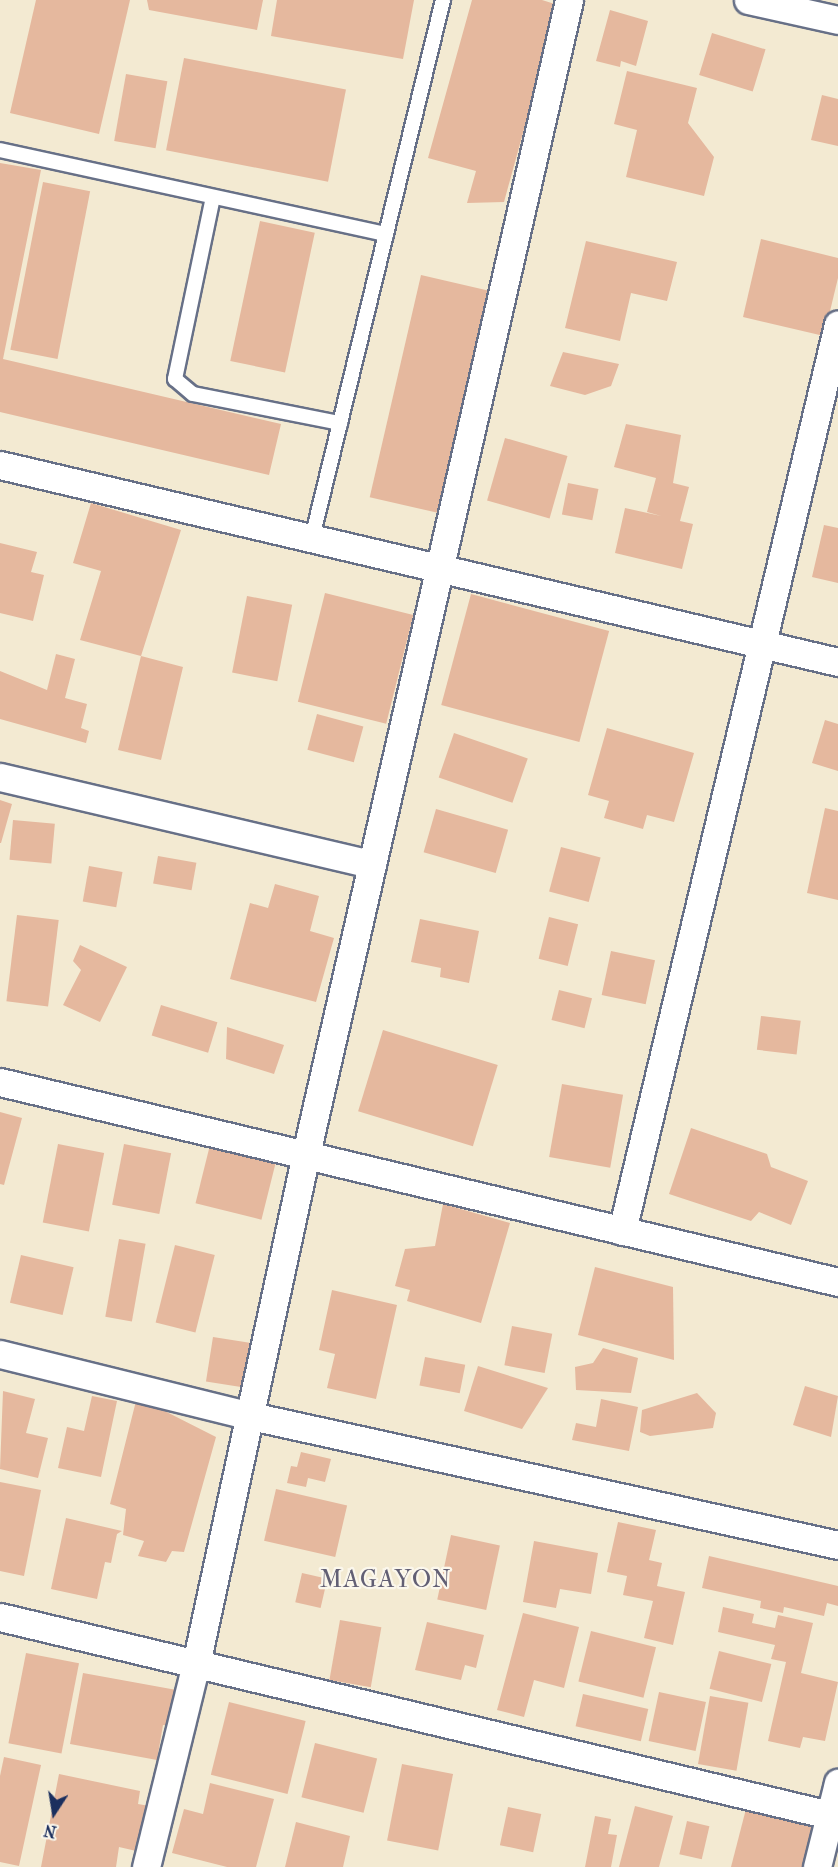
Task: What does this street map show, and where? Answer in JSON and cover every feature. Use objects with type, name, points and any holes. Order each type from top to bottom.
[{"type":"street","points":[[146,1867],[196,1664],[306,1154],[569,0]]},
{"type":"street","points":[[748,0],[838,20]]},
{"type":"street","points":[[622,1231],[760,643],[838,324]]},
{"type":"street","points":[[0,465],[838,662]]},
{"type":"street","points":[[0,777],[372,864]]},
{"type":"street","points":[[0,1082],[838,1282]]},
{"type":"street","points":[[0,1354],[251,1416],[838,1545]]},
{"type":"street","points":[[0,1617],[830,1815]]},
{"type":"street","points":[[817,1867],[838,1783]]},
{"type":"lane","points":[[312,538],[443,0]]},
{"type":"lane","points":[[0,150],[386,234]]},
{"type":"lane","points":[[213,197],[175,379],[193,394],[340,423]]},
{"type":"building","points":[[36,0],[130,0],[99,134],[10,113]]},
{"type":"building","points":[[147,0],[263,0],[257,30],[149,10]]},
{"type":"building","points":[[277,0],[414,0],[403,59],[271,36]]},
{"type":"building","points":[[472,0],[542,0],[558,5],[504,202],[467,203],[476,171],[428,158]]},
{"type":"building","points":[[610,10],[648,21],[636,66],[621,61],[620,67],[596,61]]},
{"type":"building","points":[[712,33],[766,49],[753,91],[699,75]]},
{"type":"building","points":[[184,58],[346,89],[328,182],[166,150]]},
{"type":"building","points":[[627,71],[697,88],[688,123],[714,157],[704,196],[626,177],[637,130],[614,124]]},
{"type":"building","points":[[126,74],[167,81],[156,148],[114,141]]},
{"type":"building","points":[[822,95],[838,99],[838,146],[811,140]]},
{"type":"building","points":[[0,163],[41,170],[3,359],[281,424],[269,475],[0,412]]},
{"type":"building","points":[[43,182],[90,191],[57,359],[10,350]]},
{"type":"building","points":[[260,221],[315,233],[285,373],[230,361]]},
{"type":"building","points":[[761,239],[838,258],[838,278],[824,336],[743,317]]},
{"type":"building","points":[[586,241],[677,262],[667,301],[631,293],[620,341],[565,328]]},
{"type":"building","points":[[421,275],[492,291],[441,514],[370,497]]},
{"type":"building","points":[[563,352],[619,364],[611,386],[585,395],[550,386]]},
{"type":"building","points":[[626,424],[681,435],[673,483],[689,487],[680,521],[693,524],[682,569],[615,553],[625,508],[661,516],[647,512],[656,478],[614,467]]},
{"type":"building","points":[[505,438],[567,456],[550,518],[487,500]]},
{"type":"building","points":[[568,483],[598,489],[592,520],[562,514]]},
{"type":"building","points":[[91,503],[181,530],[141,656],[80,640],[101,571],[73,563]]},
{"type":"building","points":[[824,525],[838,528],[838,583],[812,577]]},
{"type":"building","points":[[0,543],[37,552],[31,572],[44,575],[33,621],[0,613]]},
{"type":"building","points":[[325,593],[413,615],[386,724],[298,702]]},
{"type":"building","points":[[471,594],[609,631],[579,742],[441,705]]},
{"type":"building","points":[[247,596],[292,605],[277,681],[232,673]]},
{"type":"building","points":[[56,654],[75,659],[65,698],[87,704],[81,728],[89,731],[86,743],[0,719],[0,671],[47,690]]},
{"type":"building","points":[[141,656],[183,667],[161,760],[118,750]]},
{"type":"building","points":[[317,714],[363,726],[354,762],[307,750]]},
{"type":"building","points":[[825,720],[838,724],[838,771],[812,763]]},
{"type":"building","points":[[607,728],[694,753],[674,822],[647,815],[643,829],[604,818],[609,801],[588,795]]},
{"type":"building","points":[[454,733],[528,758],[512,803],[439,777]]},
{"type":"building","points":[[0,800],[12,804],[1,843],[0,843]]},
{"type":"building","points":[[825,808],[838,811],[838,900],[807,893]]},
{"type":"building","points":[[436,809],[508,830],[496,873],[424,852]]},
{"type":"building","points":[[13,820],[55,824],[51,864],[10,860]]},
{"type":"building","points":[[561,847],[601,858],[589,902],[549,891]]},
{"type":"building","points":[[158,856],[196,863],[192,890],[153,884]]},
{"type":"building","points":[[89,866],[122,872],[116,907],[83,901]]},
{"type":"building","points":[[275,884],[319,896],[310,931],[334,938],[316,1002],[230,979],[250,903],[268,908]]},
{"type":"building","points":[[17,915],[59,920],[48,1006],[6,1001]]},
{"type":"building","points":[[549,917],[578,924],[568,966],[539,959]]},
{"type":"building","points":[[420,919],[479,931],[469,983],[440,977],[441,968],[411,962]]},
{"type":"building","points":[[80,945],[127,967],[100,1022],[63,1005],[81,970],[73,961]]},
{"type":"building","points":[[611,951],[655,960],[646,1004],[602,995]]},
{"type":"building","points":[[559,990],[592,998],[584,1028],[552,1020]]},
{"type":"building","points":[[161,1005],[217,1022],[208,1053],[152,1036]]},
{"type":"building","points":[[761,1016],[801,1021],[797,1055],[757,1050]]},
{"type":"building","points":[[227,1027],[284,1045],[274,1074],[226,1059]]},
{"type":"building","points":[[383,1030],[498,1065],[473,1146],[358,1111]]},
{"type":"building","points":[[562,1084],[623,1095],[610,1168],[549,1157]]},
{"type":"building","points":[[0,1112],[22,1118],[4,1185],[0,1184]]},
{"type":"building","points":[[691,1128],[767,1154],[771,1167],[808,1181],[791,1225],[759,1212],[751,1221],[669,1194]]},
{"type":"building","points":[[58,1144],[104,1153],[89,1231],[43,1223]]},
{"type":"building","points":[[124,1144],[171,1153],[159,1214],[112,1205]]},
{"type":"building","points":[[210,1145],[276,1161],[261,1220],[195,1203]]},
{"type":"building","points":[[443,1204],[510,1223],[481,1323],[407,1301],[410,1290],[395,1286],[405,1249],[435,1246]]},
{"type":"building","points":[[119,1239],[146,1244],[132,1321],[105,1317]]},
{"type":"building","points":[[175,1245],[215,1255],[195,1333],[156,1323]]},
{"type":"building","points":[[21,1255],[74,1267],[63,1315],[10,1303]]},
{"type":"building","points":[[595,1267],[673,1287],[674,1360],[578,1335]]},
{"type":"building","points":[[332,1290],[397,1305],[376,1399],[327,1388],[335,1354],[319,1350]]},
{"type":"building","points":[[512,1326],[552,1334],[545,1373],[504,1365]]},
{"type":"building","points":[[213,1337],[250,1343],[243,1387],[206,1381]]},
{"type":"building","points":[[603,1348],[638,1358],[631,1393],[576,1390],[575,1367],[593,1363]]},
{"type":"building","points":[[425,1357],[465,1365],[460,1393],[419,1385]]},
{"type":"building","points":[[478,1366],[548,1388],[522,1429],[464,1411]]},
{"type":"building","points":[[805,1386],[838,1396],[831,1437],[793,1425]]},
{"type":"building","points":[[3,1391],[35,1399],[26,1433],[48,1438],[38,1478],[0,1469]]},
{"type":"building","points":[[697,1393],[716,1413],[713,1428],[650,1436],[640,1432],[642,1410]]},
{"type":"building","points":[[92,1396],[117,1401],[101,1477],[58,1468],[67,1427],[84,1431]]},
{"type":"building","points":[[137,1397],[216,1437],[184,1552],[172,1551],[166,1562],[138,1556],[144,1541],[123,1535],[126,1509],[110,1504]]},
{"type":"building","points":[[601,1399],[638,1407],[629,1451],[572,1440],[576,1423],[596,1427]]},
{"type":"building","points":[[301,1452],[331,1459],[325,1482],[308,1478],[306,1487],[287,1483],[291,1466],[297,1467]]},
{"type":"building","points":[[0,1482],[41,1490],[24,1576],[0,1571]]},
{"type":"building","points":[[276,1489],[347,1505],[335,1557],[264,1541]]},
{"type":"building","points":[[66,1518],[122,1531],[117,1534],[111,1563],[105,1562],[97,1599],[51,1589]]},
{"type":"building","points":[[618,1522],[656,1530],[649,1560],[662,1563],[657,1586],[685,1592],[673,1645],[644,1638],[653,1601],[623,1595],[627,1576],[607,1572]]},
{"type":"building","points":[[451,1535],[500,1545],[486,1610],[437,1600]]},
{"type":"building","points":[[534,1541],[598,1553],[591,1594],[560,1589],[556,1608],[523,1602]]},
{"type":"building","points":[[709,1556],[838,1586],[838,1606],[827,1603],[824,1616],[784,1607],[783,1613],[760,1608],[761,1601],[702,1588]]},
{"type":"building","points":[[302,1573],[327,1579],[321,1608],[295,1602]]},
{"type":"building","points":[[723,1607],[754,1614],[752,1623],[775,1628],[778,1615],[813,1623],[801,1673],[838,1682],[825,1741],[803,1737],[800,1748],[768,1741],[786,1662],[771,1659],[775,1645],[718,1632]]},
{"type":"building","points":[[523,1613],[579,1627],[564,1688],[534,1680],[524,1717],[497,1710]]},
{"type":"building","points":[[340,1620],[381,1627],[371,1687],[329,1680]]},
{"type":"building","points":[[427,1622],[484,1635],[476,1668],[465,1665],[461,1680],[415,1670]]},
{"type":"building","points":[[591,1631],[656,1647],[643,1698],[578,1681]]},
{"type":"building","points":[[719,1651],[771,1664],[762,1702],[710,1689]]},
{"type":"building","points":[[26,1653],[79,1663],[61,1754],[8,1743]]},
{"type":"building","points":[[83,1673],[182,1691],[176,1727],[163,1725],[157,1760],[70,1744]]},
{"type":"building","points":[[659,1692],[706,1702],[696,1751],[649,1741]]},
{"type":"building","points":[[583,1694],[648,1709],[641,1741],[576,1726]]},
{"type":"building","points":[[710,1696],[748,1703],[736,1771],[698,1764]]},
{"type":"building","points":[[229,1702],[306,1721],[288,1794],[211,1775]]},
{"type":"building","points":[[315,1743],[377,1758],[364,1813],[301,1797]]},
{"type":"building","points":[[4,1757],[41,1765],[19,1866],[0,1862],[0,1776]]},
{"type":"building","points":[[402,1764],[453,1774],[438,1850],[387,1841]]},
{"type":"building","points":[[59,1774],[140,1791],[138,1804],[155,1807],[145,1853],[119,1847],[116,1867],[41,1867]]},
{"type":"building","points":[[210,1783],[274,1799],[256,1867],[227,1867],[172,1853],[184,1809],[203,1814]]},
{"type":"building","points":[[747,1805],[816,1816],[805,1867],[731,1867]]},
{"type":"building","points":[[635,1806],[673,1816],[659,1867],[619,1867]]},
{"type":"building","points":[[508,1807],[541,1814],[533,1852],[500,1845]]},
{"type":"building","points":[[595,1816],[611,1819],[608,1834],[617,1835],[611,1867],[585,1867]]},
{"type":"building","points":[[687,1821],[709,1826],[702,1859],[679,1854]]},
{"type":"building","points":[[296,1822],[350,1836],[343,1867],[285,1867]]},
{"type":"district","name":"MAGAYON","points":[[386,1580]]}]
